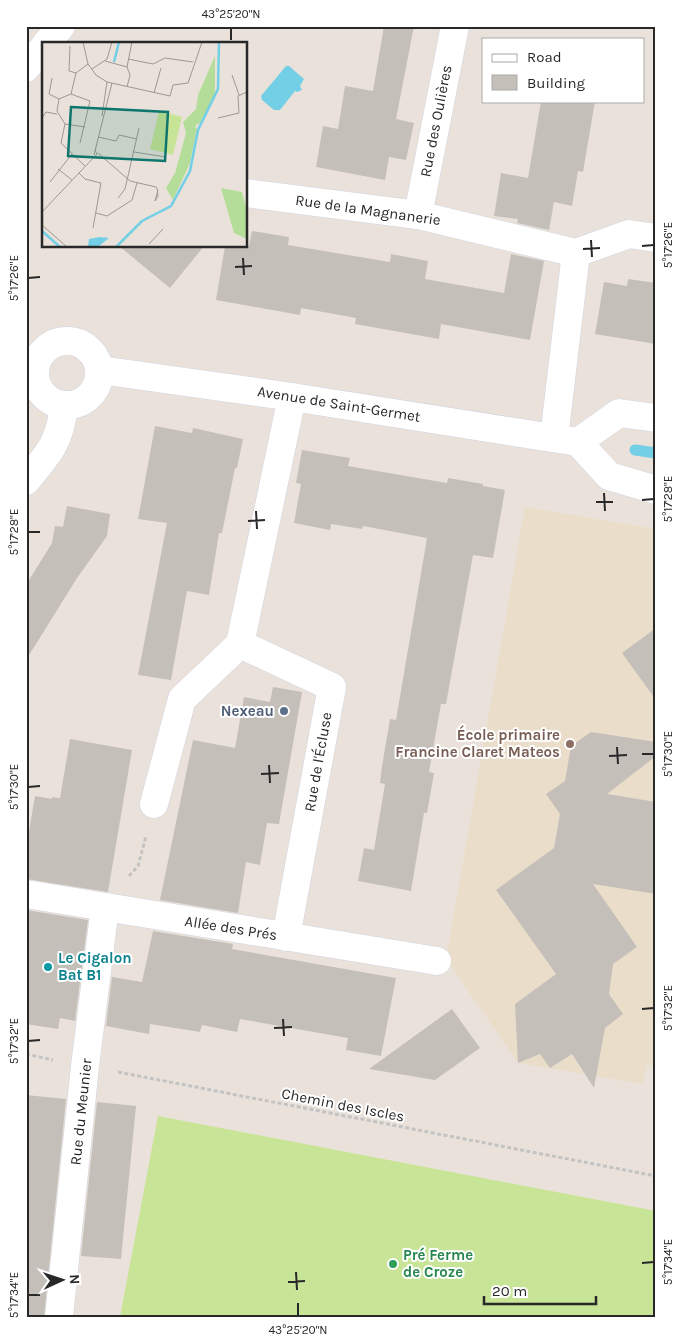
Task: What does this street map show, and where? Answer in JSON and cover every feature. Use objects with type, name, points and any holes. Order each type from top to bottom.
[{"type":"street","points":[[44,42],[61,26]]},
{"type":"street","name":"Rue des Oulières","points":[[418,215],[455,26]]},
{"type":"street","name":"Rue de la Magnanerie","points":[[248,193],[418,215],[576,252]]},
{"type":"street","points":[[566,440],[576,252],[629,234],[656,238]]},
{"type":"street","points":[[60,341],[72,341],[82,344],[90,350],[97,360],[100,370],[96,388],[90,396],[82,402],[64,405],[54,403],[46,398],[40,390],[32,360],[51,345],[60,341]]},
{"type":"street","name":"Avenue de Saint-Germet","points":[[100,370],[292,396],[566,440]]},
{"type":"street","points":[[154,804],[182,698],[240,644],[292,396]]},
{"type":"street","points":[[26,481],[47,456],[58,439],[64,405]]},
{"type":"street","points":[[566,440],[619,413],[656,418]]},
{"type":"street","points":[[566,440],[609,476],[656,490]]},
{"type":"street","name":"Rue de l'Écluse","points":[[240,644],[332,686],[286,937]]},
{"type":"street","name":"Allée des Prés","points":[[26,894],[436,961]]},
{"type":"street","name":"Rue du Meunier","points":[[59,1317],[85,1066],[105,907]]},
{"type":"path","points":[[105,907],[138,866],[154,804]]},
{"type":"path","name":"Chemin des Iscles","points":[[26,1054],[656,1176]]},
{"type":"shaded area","name":"École primaire Francine Claret Mateos","points":[[525,507],[656,529],[656,1066],[646,1065],[642,1084],[518,1063],[446,959]]},
{"type":"green space","name":"Pré Ferme de Croze","points":[[158,1116],[656,1211],[656,1317],[120,1317]]},
{"type":"water","points":[[286,66],[289,66],[304,79],[300,86],[302,90],[295,91],[280,110],[274,110],[262,100],[261,96]]},
{"type":"building","points":[[384,26],[414,26],[396,119],[414,123],[406,160],[389,157],[385,180],[316,167],[323,126],[338,129],[345,86],[373,91]]},
{"type":"building","points":[[541,102],[595,102],[583,172],[578,171],[572,206],[554,202],[549,230],[517,223],[518,219],[494,216],[501,173],[528,178]]},
{"type":"building","points":[[252,231],[289,237],[288,245],[390,262],[391,254],[428,261],[425,279],[504,293],[511,254],[544,261],[530,340],[441,324],[439,339],[355,324],[356,318],[301,308],[300,315],[216,300],[225,248],[248,248]]},
{"type":"building","points":[[121,248],[202,248],[170,288]]},
{"type":"building","points":[[628,279],[656,283],[656,344],[595,334],[604,282],[627,286]]},
{"type":"building","points":[[155,426],[192,433],[193,428],[243,439],[222,533],[219,533],[209,595],[187,591],[171,680],[138,675],[167,523],[138,519]]},
{"type":"building","points":[[302,450],[350,458],[348,466],[447,483],[448,478],[505,490],[493,558],[473,555],[446,704],[441,704],[429,772],[434,773],[427,813],[424,813],[411,891],[358,881],[364,848],[374,850],[385,784],[380,783],[382,766],[390,719],[396,720],[427,538],[363,526],[362,529],[331,524],[330,530],[294,523],[301,484],[296,483]]},
{"type":"building","points":[[67,506],[110,514],[107,536],[77,578],[26,660],[26,585],[52,543],[55,526],[63,527]]},
{"type":"building","points":[[656,628],[656,700],[622,653]]},
{"type":"building","points":[[273,687],[302,692],[279,824],[267,823],[260,865],[246,862],[238,913],[160,900],[193,740],[235,748],[244,697],[270,702]]},
{"type":"building","points":[[591,732],[656,742],[656,756],[607,794],[656,802],[656,894],[593,884],[637,947],[613,964],[609,994],[623,1014],[605,1028],[594,1088],[572,1054],[550,1068],[540,1054],[518,1063],[515,1004],[556,974],[496,890],[554,848],[560,814],[546,794],[565,781],[571,746]]},
{"type":"building","points":[[70,739],[132,750],[108,892],[26,879],[26,849],[35,796],[52,799],[52,797],[60,798]]},
{"type":"building","name":"Le Cigalon Bat B1","points":[[26,910],[88,920],[75,1021],[60,1018],[58,1029],[26,1024]]},
{"type":"building","points":[[153,931],[233,944],[232,949],[396,978],[381,1056],[346,1050],[348,1038],[240,1019],[237,1032],[202,1025],[200,1032],[150,1024],[149,1034],[106,1026],[112,977],[142,982]]},
{"type":"building","points":[[452,1009],[480,1048],[435,1080],[369,1069]]},
{"type":"building","points":[[26,1095],[66,1099],[44,1317],[26,1317]]},
{"type":"building","points":[[97,1102],[136,1106],[121,1259],[81,1256]]},
{"type":"waterway","points":[[635,450],[656,453]]},
{"type":"place","name":"Nexeau","points":[[284,711]]},
{"type":"place","name":"École primaire Francine Claret Mateos","points":[[570,744]]},
{"type":"place","name":"Le Cigalon Bat B1","points":[[48,967]]},
{"type":"place","name":"Pré Ferme de Croze","points":[[393,1264]]}]
